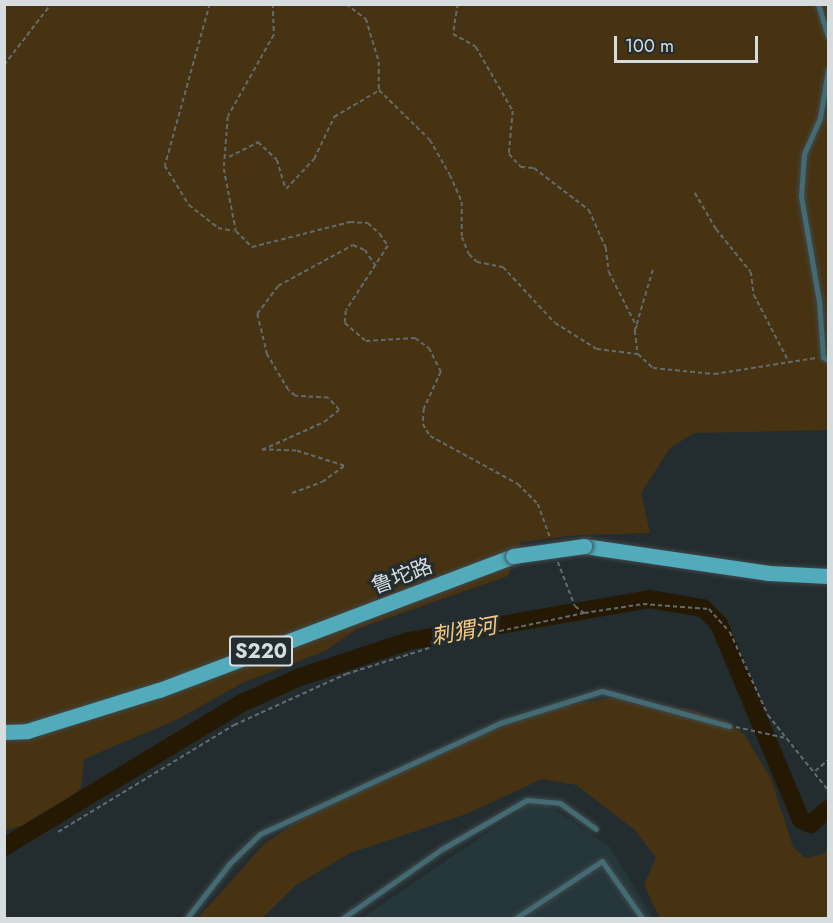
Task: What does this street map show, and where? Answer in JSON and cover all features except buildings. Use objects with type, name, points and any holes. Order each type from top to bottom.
[{"type":"main road","name":"鲁坨路","points":[[4,732],[27,732],[159,690],[513,556],[584,546],[769,573],[828,576]]},
{"type":"lane","points":[[818,4],[828,37]]},
{"type":"lane","points":[[826,358],[801,196],[804,154],[820,118],[828,70]]},
{"type":"lane","points":[[187,918],[230,863],[260,834],[500,723],[602,691],[729,726]]},
{"type":"lane","points":[[343,918],[442,849],[527,800],[560,803],[596,829]]},
{"type":"lane","points":[[516,918],[602,861],[642,918]]},
{"type":"path","points":[[4,65],[9,55],[51,4]]},
{"type":"path","points":[[210,4],[165,166],[189,205],[218,228],[236,232],[252,247],[350,222],[368,223],[388,246],[378,269],[346,311],[345,323],[366,341],[415,338],[429,348],[441,372],[424,409],[423,424],[430,436],[518,484],[538,504],[553,546]]},
{"type":"path","points":[[236,232],[224,169],[228,117],[274,35],[273,4]]},
{"type":"path","points":[[346,4],[366,19],[379,62],[379,90],[430,140],[462,202],[462,237],[477,262],[503,267],[555,323],[597,349],[638,354],[654,368],[671,373],[714,374],[826,358]]},
{"type":"path","points":[[458,4],[453,34],[476,47],[513,111],[509,154],[521,167],[534,168],[589,210],[606,248],[609,273],[637,327]]},
{"type":"path","points":[[229,158],[258,142],[277,160],[286,189],[314,159],[334,117],[379,90]]},
{"type":"path","points":[[695,193],[716,229],[751,272],[754,295],[790,363]]},
{"type":"path","points":[[292,493],[322,482],[344,466],[296,451],[262,450],[324,423],[339,410],[328,398],[295,396],[288,390],[267,355],[257,314],[278,286],[353,245],[365,250],[378,269]]},
{"type":"path","points":[[638,354],[637,327],[653,270]]},
{"type":"path","points":[[556,556],[574,606],[585,613]]},
{"type":"path","points":[[58,832],[234,725],[346,674],[448,642],[585,613],[643,604],[709,609],[730,632],[768,715],[828,790]]},
{"type":"path","points":[[729,726],[762,729],[787,739]]},
{"type":"path","points":[[814,771],[828,760]]},
{"type":"shaded area","points":[[4,5],[828,5],[828,430],[694,433],[670,448],[641,493],[650,533],[577,535],[521,542],[508,576],[357,629],[325,651],[244,682],[176,720],[84,759],[81,787],[66,804],[50,818],[5,830]]},
{"type":"shaded area","points":[[618,697],[692,710],[728,722],[744,734],[771,779],[793,847],[805,858],[824,854],[828,847],[828,918],[660,918],[644,885],[656,858],[635,830],[576,785],[542,779],[466,814],[350,853],[295,886],[262,918],[198,918],[264,844],[320,807],[525,712]]},
{"type":"shaded area","points":[[538,798],[609,846],[653,918],[362,918]]},
{"type":"waterway","name":"刺猬河","points":[[4,847],[242,703],[300,677],[409,641],[649,599],[703,608],[719,624],[801,820],[811,824],[828,809]]}]
